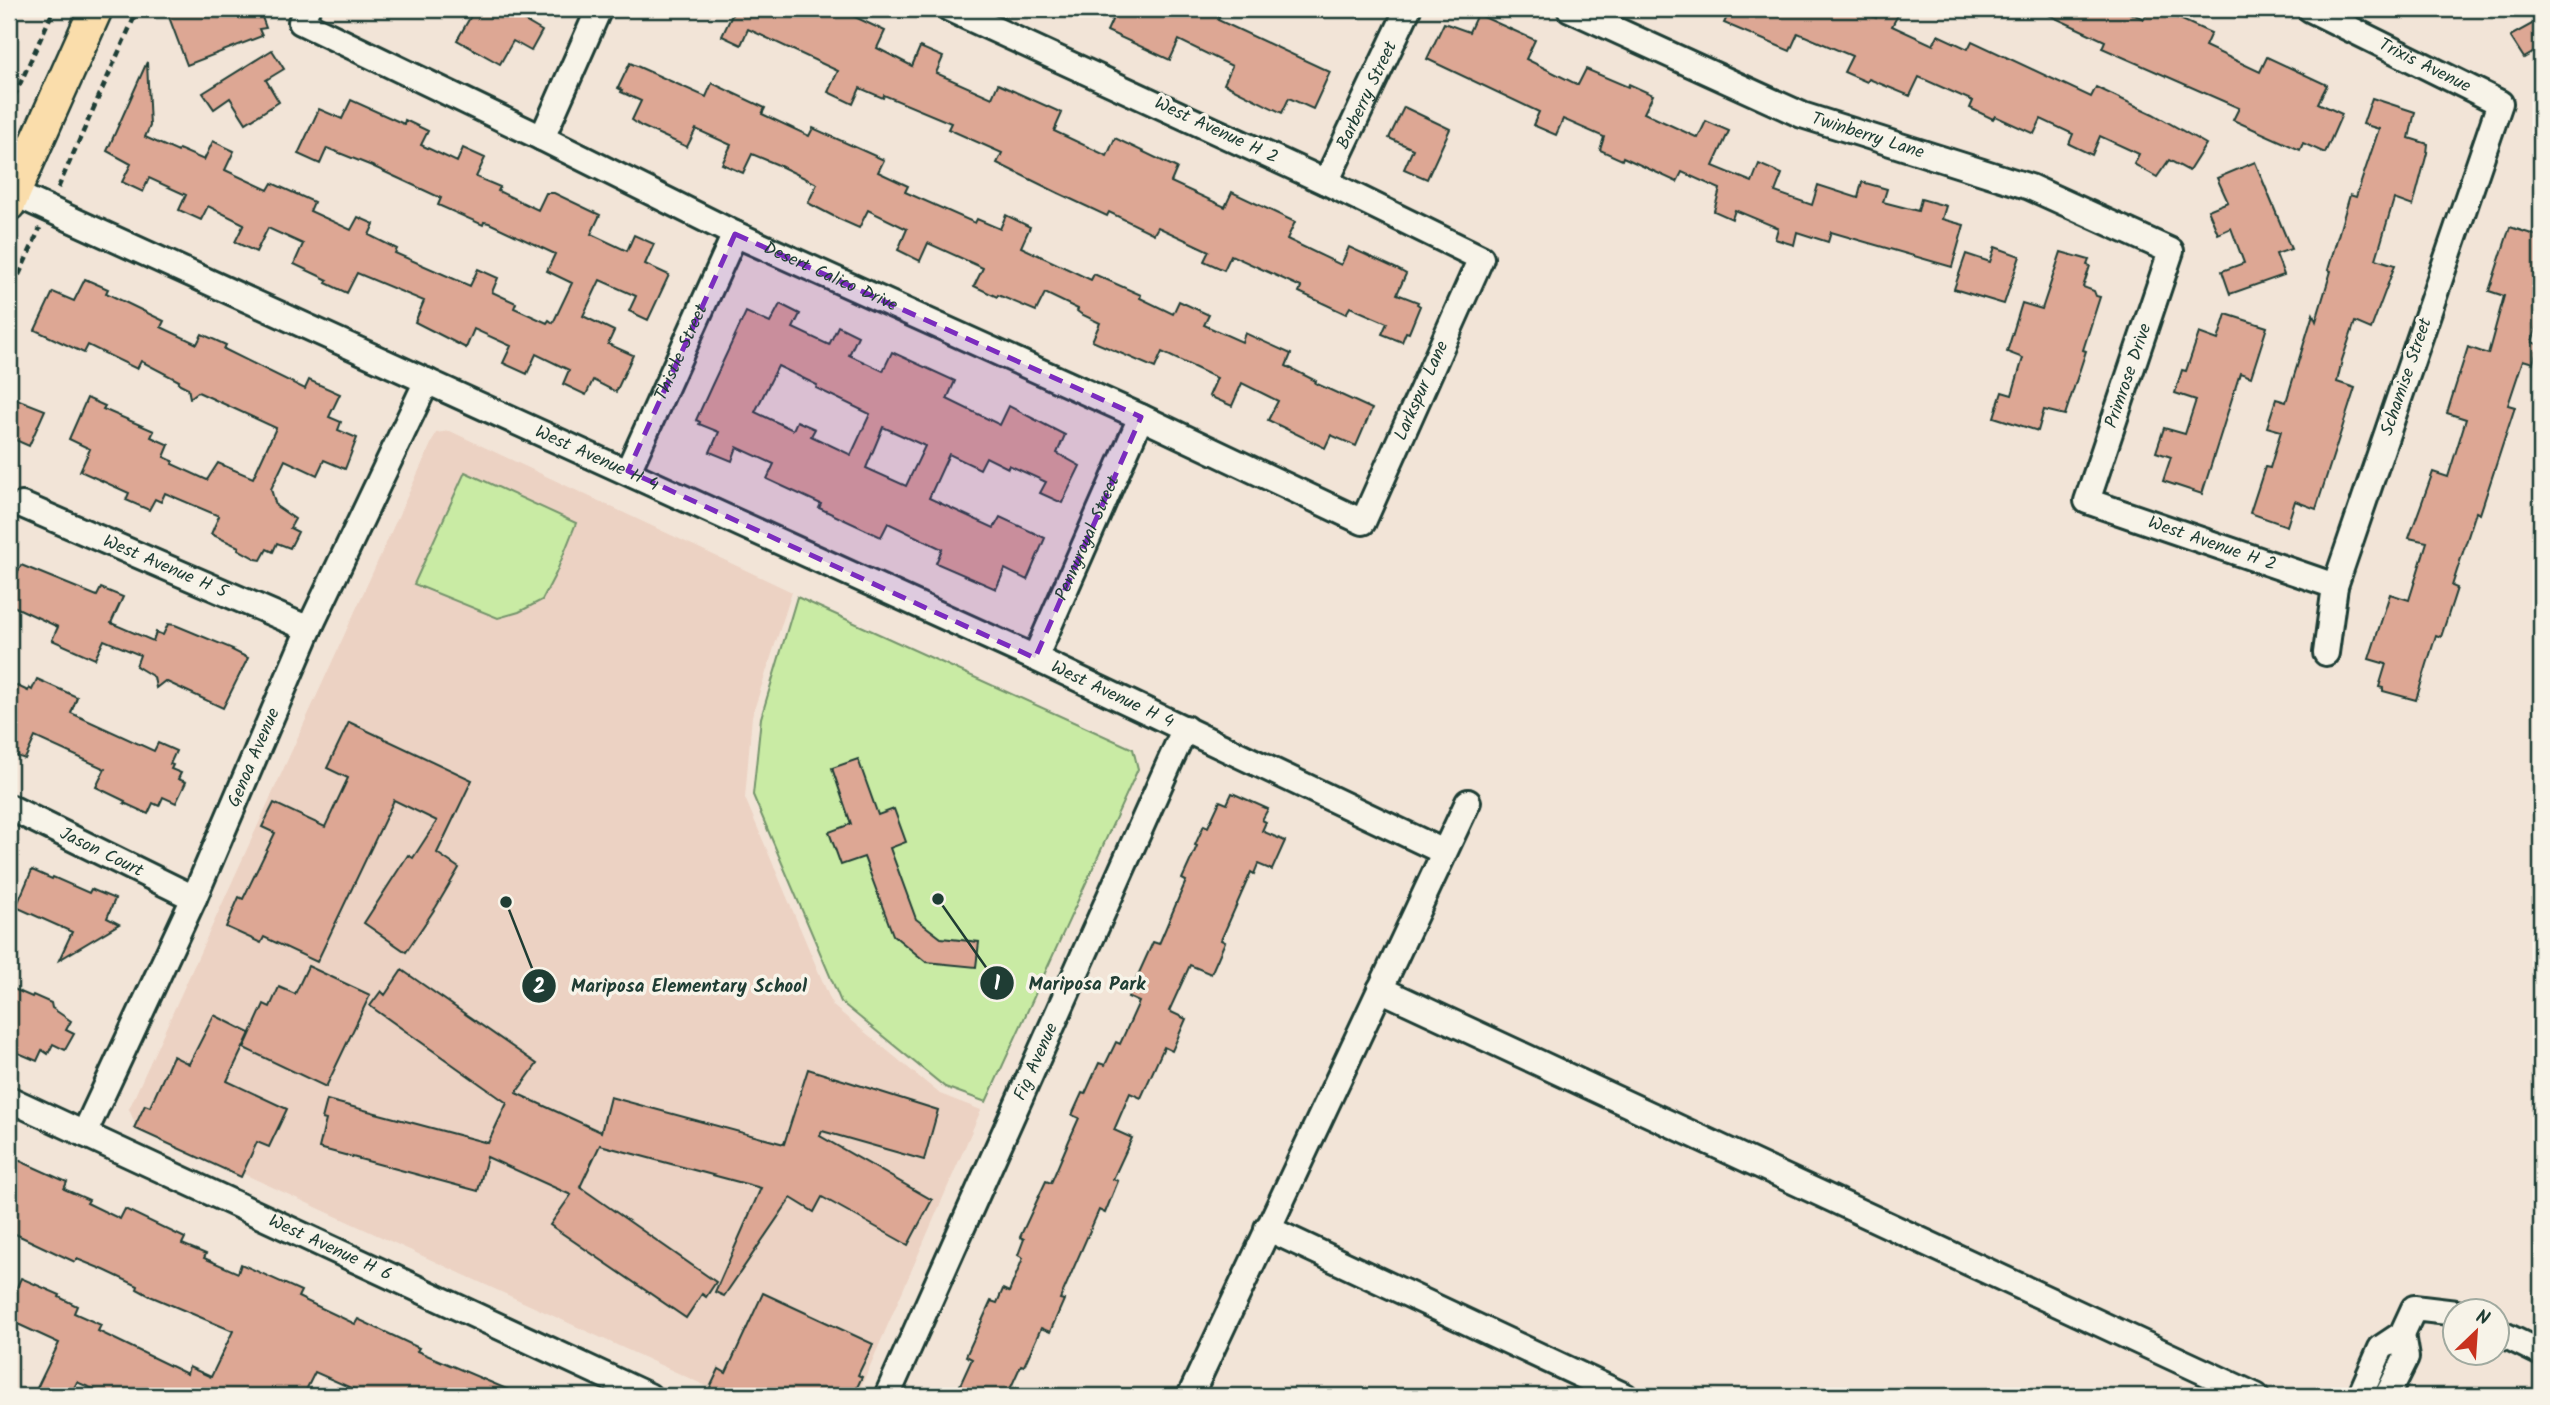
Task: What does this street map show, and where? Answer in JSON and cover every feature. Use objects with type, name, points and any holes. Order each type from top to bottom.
[{"type":"main road","points":[[10,196],[96,9]]},
{"type":"street","points":[[542,138],[599,9]]},
{"type":"street","name":"West Avenue H 2","points":[[950,9],[1326,182],[1481,258]]},
{"type":"street","name":"Barberry Street","points":[[1326,182],[1408,9]]},
{"type":"street","name":"Twinberry Lane","points":[[1570,9],[1802,115],[2030,187],[2171,251]]},
{"type":"street","name":"Trixis Avenue","points":[[2310,9],[2500,103]]},
{"type":"street","name":"Desert Calico Drive","points":[[304,15],[735,234],[1141,417],[1363,522]]},
{"type":"street","name":"Schamise Street","points":[[2326,653],[2335,586],[2500,103]]},
{"type":"street","name":"West Avenue H 4","points":[[10,196],[48,209],[628,471],[1185,728],[1444,852]]},
{"type":"street","name":"Thistle Street","points":[[628,471],[735,234]]},
{"type":"street","name":"Primrose Drive","points":[[2087,501],[2171,251]]},
{"type":"street","name":"Larkspur Lane","points":[[1363,522],[1481,258]]},
{"type":"street","name":"Genoa Avenue","points":[[84,1134],[194,898],[309,629],[427,381]]},
{"type":"street","name":"Pennyroyal Street","points":[[1035,658],[1141,417]]},
{"type":"street","name":"West Avenue H 2","points":[[2087,501],[2335,586]]},
{"type":"street","name":"West Avenue H 5","points":[[22,505],[309,629]]},
{"type":"street","name":"Fig Avenue","points":[[887,1396],[1185,728]]},
{"type":"street","points":[[1190,1396],[1468,802]]},
{"type":"street","name":"Jason Court","points":[[9,807],[194,898]]},
{"type":"street","points":[[1380,989],[2256,1396]]},
{"type":"street","name":"West Avenue H 6","points":[[9,1099],[649,1396]]},
{"type":"street","points":[[1267,1228],[1625,1396]]},
{"type":"street","points":[[2366,1396],[2363,1389],[2381,1348],[2402,1334],[2414,1308],[2442,1311]]},
{"type":"street","points":[[2387,1396],[2406,1358],[2402,1334]]},
{"type":"street","points":[[2512,1339],[2541,1353]]},
{"type":"path","points":[[9,108],[54,9]]},
{"type":"path","points":[[9,297],[138,9]]},
{"type":"highlighted area","points":[[735,234],[1141,417],[1035,658],[628,471]]},
{"type":"shaded area","points":[[450,431],[792,592],[752,716],[745,798],[833,1006],[940,1094],[981,1110],[857,1396],[728,1396],[135,1124],[129,1109],[436,433]]},
{"type":"green space","points":[[465,472],[576,523],[542,600],[519,612],[498,618],[414,584]]},
{"type":"green space","points":[[797,597],[1133,749],[1138,769],[986,1102],[945,1087],[841,1002],[753,795],[761,718]]},
{"type":"building","points":[[166,9],[235,9],[238,16],[259,9],[266,28],[259,29],[262,36],[187,65]]},
{"type":"building","points":[[475,9],[531,9],[525,21],[542,31],[531,51],[513,41],[500,64],[457,40]]},
{"type":"building","points":[[735,9],[838,9],[885,31],[877,48],[912,66],[920,47],[943,57],[936,73],[992,98],[998,84],[1062,113],[1054,131],[1107,156],[1115,138],[1177,168],[1171,182],[1225,207],[1232,192],[1295,222],[1287,239],[1341,265],[1349,247],[1397,269],[1406,274],[1397,294],[1418,302],[1420,306],[1409,333],[1406,332],[1402,342],[1382,334],[1387,323],[1350,307],[1346,314],[1299,292],[1301,287],[1231,255],[1224,270],[1204,261],[1209,251],[1158,227],[1154,234],[1109,212],[1107,216],[1058,193],[997,163],[1002,153],[948,129],[951,123],[884,95],[883,98],[860,88],[853,104],[828,92],[838,71],[748,29],[741,45],[722,36]]},
{"type":"building","points":[[1117,9],[1208,9],[1220,15],[1218,20],[1330,72],[1313,109],[1289,98],[1282,113],[1224,84],[1232,66],[1179,40],[1170,60],[1107,31]]},
{"type":"building","points":[[1731,9],[1857,9],[1876,18],[1880,9],[1886,9],[1898,15],[1892,26],[1933,45],[1938,35],[1968,49],[1972,41],[2091,97],[2096,87],[2153,114],[2206,144],[2189,171],[2169,160],[2157,177],[2134,164],[2139,154],[2100,136],[2092,155],[2069,144],[2073,134],[2041,119],[2034,134],[1970,108],[1973,101],[1919,77],[1910,96],[1869,79],[1867,82],[1844,72],[1852,56],[1798,33],[1790,51],[1724,23]]},
{"type":"building","points":[[2036,9],[2120,9],[2144,19],[2149,9],[2176,9],[2173,16],[2211,33],[2205,46],[2260,72],[2267,57],[2327,85],[2318,103],[2342,114],[2325,153],[2303,143],[2300,150],[2233,120],[2239,108],[2102,48],[2105,41]]},
{"type":"building","points":[[1477,14],[1535,40],[1526,59],[1578,85],[1586,69],[1653,95],[1644,113],[1698,138],[1706,121],[1729,131],[1713,166],[1752,182],[1759,164],[1782,174],[1775,192],[1812,205],[1818,185],[1858,198],[1862,182],[1887,189],[1883,202],[1918,211],[1921,199],[1946,206],[1942,219],[1964,225],[1952,267],[1831,232],[1828,242],[1797,232],[1794,245],[1775,239],[1778,228],[1735,210],[1732,219],[1714,211],[1720,189],[1682,172],[1677,182],[1623,157],[1622,160],[1600,150],[1604,137],[1563,119],[1556,135],[1533,125],[1539,112],[1427,59],[1444,23],[1469,32]]},
{"type":"building","points":[[2541,19],[2541,48],[2524,58],[2510,36]]},
{"type":"building","points":[[272,50],[284,69],[266,80],[279,102],[246,123],[230,98],[214,109],[203,93]]},
{"type":"building","points":[[147,62],[150,126],[145,137],[204,160],[213,141],[234,151],[225,170],[268,190],[272,183],[314,202],[310,211],[351,230],[358,217],[374,224],[369,235],[397,249],[395,253],[470,286],[478,269],[498,278],[492,292],[516,303],[514,308],[547,323],[549,320],[553,323],[572,283],[547,271],[555,254],[489,223],[484,222],[483,225],[438,205],[441,198],[327,148],[320,164],[298,154],[319,109],[342,119],[351,100],[404,124],[405,120],[428,131],[421,145],[457,162],[463,148],[485,158],[476,177],[500,187],[498,191],[538,210],[546,193],[554,193],[600,215],[591,234],[627,251],[634,235],[654,244],[645,264],[669,275],[648,320],[629,311],[636,296],[600,280],[583,316],[614,331],[608,344],[633,355],[616,392],[593,380],[586,395],[563,384],[569,370],[536,354],[527,374],[503,363],[511,346],[474,329],[466,348],[415,322],[424,301],[357,273],[347,293],[326,283],[328,280],[294,264],[303,244],[268,228],[256,252],[235,242],[244,224],[208,206],[201,220],[179,210],[186,195],[149,178],[143,192],[122,182],[131,164],[107,151]]},
{"type":"building","points":[[630,63],[706,97],[712,83],[765,108],[762,114],[809,136],[813,128],[884,160],[878,172],[908,186],[905,192],[975,223],[977,219],[1000,229],[1006,215],[1030,227],[1021,247],[1091,280],[1094,274],[1141,295],[1140,298],[1173,314],[1179,301],[1209,315],[1204,325],[1242,342],[1245,333],[1291,354],[1286,366],[1316,381],[1315,383],[1372,409],[1356,446],[1331,435],[1325,448],[1268,420],[1278,401],[1242,383],[1232,406],[1209,396],[1217,378],[1162,352],[1155,368],[1092,341],[1100,323],[1045,293],[1036,311],[998,295],[997,297],[974,286],[983,268],[928,243],[920,261],[898,250],[907,229],[868,210],[859,228],[839,219],[808,203],[817,184],[776,164],[752,154],[743,173],[722,164],[731,145],[696,129],[687,147],[641,126],[632,120],[641,101],[618,88]]},
{"type":"building","points":[[2372,98],[2415,112],[2409,138],[2428,144],[2427,153],[2413,206],[2394,199],[2376,259],[2395,265],[2371,329],[2355,322],[2342,360],[2337,382],[2355,388],[2316,509],[2295,501],[2287,526],[2250,513],[2265,467],[2270,468],[2281,431],[2267,427],[2276,399],[2286,402],[2313,314],[2316,321],[2350,195],[2356,197],[2379,129],[2363,124]]},
{"type":"building","points":[[1404,107],[1450,129],[1427,179],[1404,169],[1413,149],[1389,138]]},
{"type":"building","points":[[2255,162],[2291,249],[2276,254],[2284,275],[2230,294],[2222,271],[2244,263],[2231,228],[2218,234],[2208,210],[2228,202],[2217,178]]},
{"type":"building","points":[[2510,227],[2541,237],[2541,313],[2532,342],[2539,345],[2533,363],[2523,360],[2508,405],[2515,407],[2480,514],[2476,512],[2452,586],[2457,588],[2441,637],[2436,635],[2416,700],[2383,691],[2383,688],[2379,687],[2386,664],[2369,659],[2390,594],[2409,600],[2427,542],[2409,538],[2433,472],[2448,477],[2466,419],[2447,413],[2468,347],[2488,354],[2504,296],[2489,291]]},
{"type":"building","points":[[1995,247],[2020,256],[2004,304],[1954,289],[1966,254],[1990,262]]},
{"type":"building","points":[[2061,252],[2089,260],[2087,265],[2090,266],[2083,287],[2094,291],[2096,296],[2100,297],[2065,415],[2044,410],[2038,431],[1994,417],[2002,392],[2012,395],[2023,358],[2007,352],[2022,303],[2042,309]]},
{"type":"building","points":[[85,279],[108,289],[106,293],[164,321],[161,327],[197,344],[202,334],[226,345],[224,349],[305,389],[309,380],[340,394],[329,417],[341,422],[338,430],[357,438],[345,469],[324,460],[317,475],[285,460],[271,489],[276,506],[295,519],[290,528],[298,532],[290,548],[277,543],[273,552],[267,549],[261,560],[256,559],[238,549],[239,547],[211,534],[219,516],[165,493],[161,502],[155,499],[149,510],[126,500],[129,493],[80,471],[90,449],[69,439],[87,398],[105,406],[103,409],[154,431],[151,437],[169,445],[164,457],[173,461],[172,464],[207,480],[218,463],[253,478],[276,428],[198,392],[190,398],[188,388],[178,383],[179,381],[141,361],[137,369],[88,345],[84,353],[35,330],[53,292],[74,301]]},
{"type":"building","points":[[780,304],[800,314],[793,328],[829,345],[838,326],[858,336],[849,355],[883,371],[892,352],[955,381],[947,399],[1000,425],[1009,406],[1065,435],[1057,453],[1080,466],[1062,503],[1040,493],[1046,482],[1009,465],[1008,468],[986,457],[980,469],[949,454],[929,498],[994,528],[1000,517],[1045,538],[1027,580],[1005,569],[996,589],[936,563],[942,549],[888,523],[881,537],[819,508],[821,504],[767,479],[774,464],[737,447],[732,461],[710,452],[719,432],[699,424],[696,420],[711,387],[746,312],[770,323]],"holes":[[[778,366],[870,414],[851,455],[811,436],[815,429],[797,421],[793,430],[755,412]],[[883,427],[925,446],[906,486],[866,468]]]},
{"type":"building","points":[[2226,314],[2267,327],[2251,377],[2240,373],[2202,494],[2163,481],[2171,457],[2156,452],[2164,428],[2185,434],[2196,400],[2175,393],[2182,370],[2186,371],[2199,333],[2218,340]]},
{"type":"building","points":[[9,396],[45,410],[29,446],[9,437]]},
{"type":"building","points":[[21,565],[97,596],[101,588],[123,597],[111,623],[153,641],[156,632],[163,635],[168,624],[175,625],[248,658],[223,708],[165,681],[156,688],[154,677],[136,666],[140,655],[104,640],[95,659],[52,640],[58,627],[9,604],[9,591]]},
{"type":"building","points":[[37,679],[77,697],[71,713],[154,751],[158,743],[176,751],[170,764],[173,765],[171,769],[181,773],[178,779],[186,782],[176,803],[163,797],[159,806],[153,803],[148,814],[124,803],[125,801],[96,787],[105,769],[35,737],[25,759],[9,753],[9,682],[28,691],[29,688],[32,690]]},
{"type":"building","points":[[349,722],[472,780],[437,853],[459,868],[406,952],[364,923],[408,855],[413,858],[437,821],[394,800],[317,962],[264,937],[261,943],[226,927],[239,897],[243,899],[275,833],[262,827],[274,803],[325,827],[348,778],[327,768]]},
{"type":"building","points":[[858,759],[878,815],[894,809],[906,842],[890,848],[916,919],[941,938],[979,942],[976,967],[926,962],[893,935],[864,857],[841,865],[829,832],[851,824],[832,768]]},
{"type":"building","points":[[1232,793],[1268,809],[1262,820],[1266,822],[1262,831],[1285,841],[1272,870],[1258,864],[1254,874],[1251,872],[1221,940],[1225,942],[1211,974],[1190,965],[1169,1011],[1186,1019],[1172,1051],[1164,1047],[1141,1098],[1130,1093],[1114,1130],[1132,1138],[1113,1179],[1118,1181],[1105,1213],[1099,1210],[1060,1299],[1064,1300],[1050,1332],[1041,1328],[1007,1396],[955,1396],[972,1359],[966,1356],[991,1301],[997,1303],[1003,1289],[1009,1292],[1023,1258],[1018,1255],[1024,1239],[1020,1237],[1046,1181],[1051,1183],[1079,1118],[1072,1115],[1082,1093],[1085,1094],[1099,1063],[1105,1065],[1116,1042],[1120,1044],[1139,1002],[1128,997],[1153,942],[1159,944],[1186,881],[1182,879],[1204,825],[1208,827],[1220,801],[1227,804]]},
{"type":"building","points":[[32,870],[89,893],[91,889],[115,899],[107,918],[119,924],[59,960],[72,932],[16,907]]},
{"type":"building","points":[[308,966],[370,995],[326,1087],[244,1048],[264,1004],[270,1007],[279,987],[295,994]]},
{"type":"building","points":[[402,970],[537,1064],[516,1093],[601,1132],[610,1097],[784,1144],[808,1069],[938,1110],[924,1160],[822,1131],[820,1136],[932,1200],[908,1245],[822,1197],[814,1212],[791,1198],[724,1296],[715,1292],[761,1188],[600,1145],[580,1187],[716,1282],[706,1297],[702,1294],[686,1318],[550,1225],[571,1195],[487,1157],[478,1191],[319,1148],[326,1120],[322,1119],[327,1100],[488,1143],[507,1103],[370,1006],[381,991],[385,995]]},
{"type":"building","points":[[9,987],[51,1003],[52,1008],[71,1021],[66,1030],[74,1034],[65,1050],[53,1044],[48,1054],[42,1050],[37,1061],[9,1049]]},
{"type":"building","points":[[214,1015],[250,1033],[227,1081],[287,1109],[269,1147],[257,1142],[241,1177],[134,1128],[145,1105],[150,1107],[173,1056],[189,1064]]},
{"type":"building","points":[[9,1156],[67,1182],[64,1189],[89,1200],[87,1203],[120,1219],[125,1209],[185,1238],[182,1244],[206,1254],[204,1258],[238,1273],[241,1264],[301,1291],[298,1297],[355,1324],[358,1319],[419,1348],[417,1351],[523,1396],[369,1396],[315,1372],[303,1396],[167,1396],[149,1388],[145,1396],[109,1396],[77,1382],[70,1396],[55,1396],[37,1388],[59,1343],[9,1320],[9,1286],[16,1289],[21,1278],[60,1295],[59,1297],[77,1306],[74,1313],[101,1325],[98,1331],[187,1374],[189,1367],[211,1377],[233,1331],[150,1296],[137,1289],[138,1286],[104,1270],[77,1259],[75,1262],[9,1231]]},
{"type":"building","points":[[763,1293],[873,1344],[858,1375],[862,1377],[853,1396],[706,1396],[719,1369],[726,1373]]},
{"type":"place","name":"Mariposa Park","points":[[938,899]]},
{"type":"place","name":"Mariposa Elementary School","points":[[506,902]]}]
